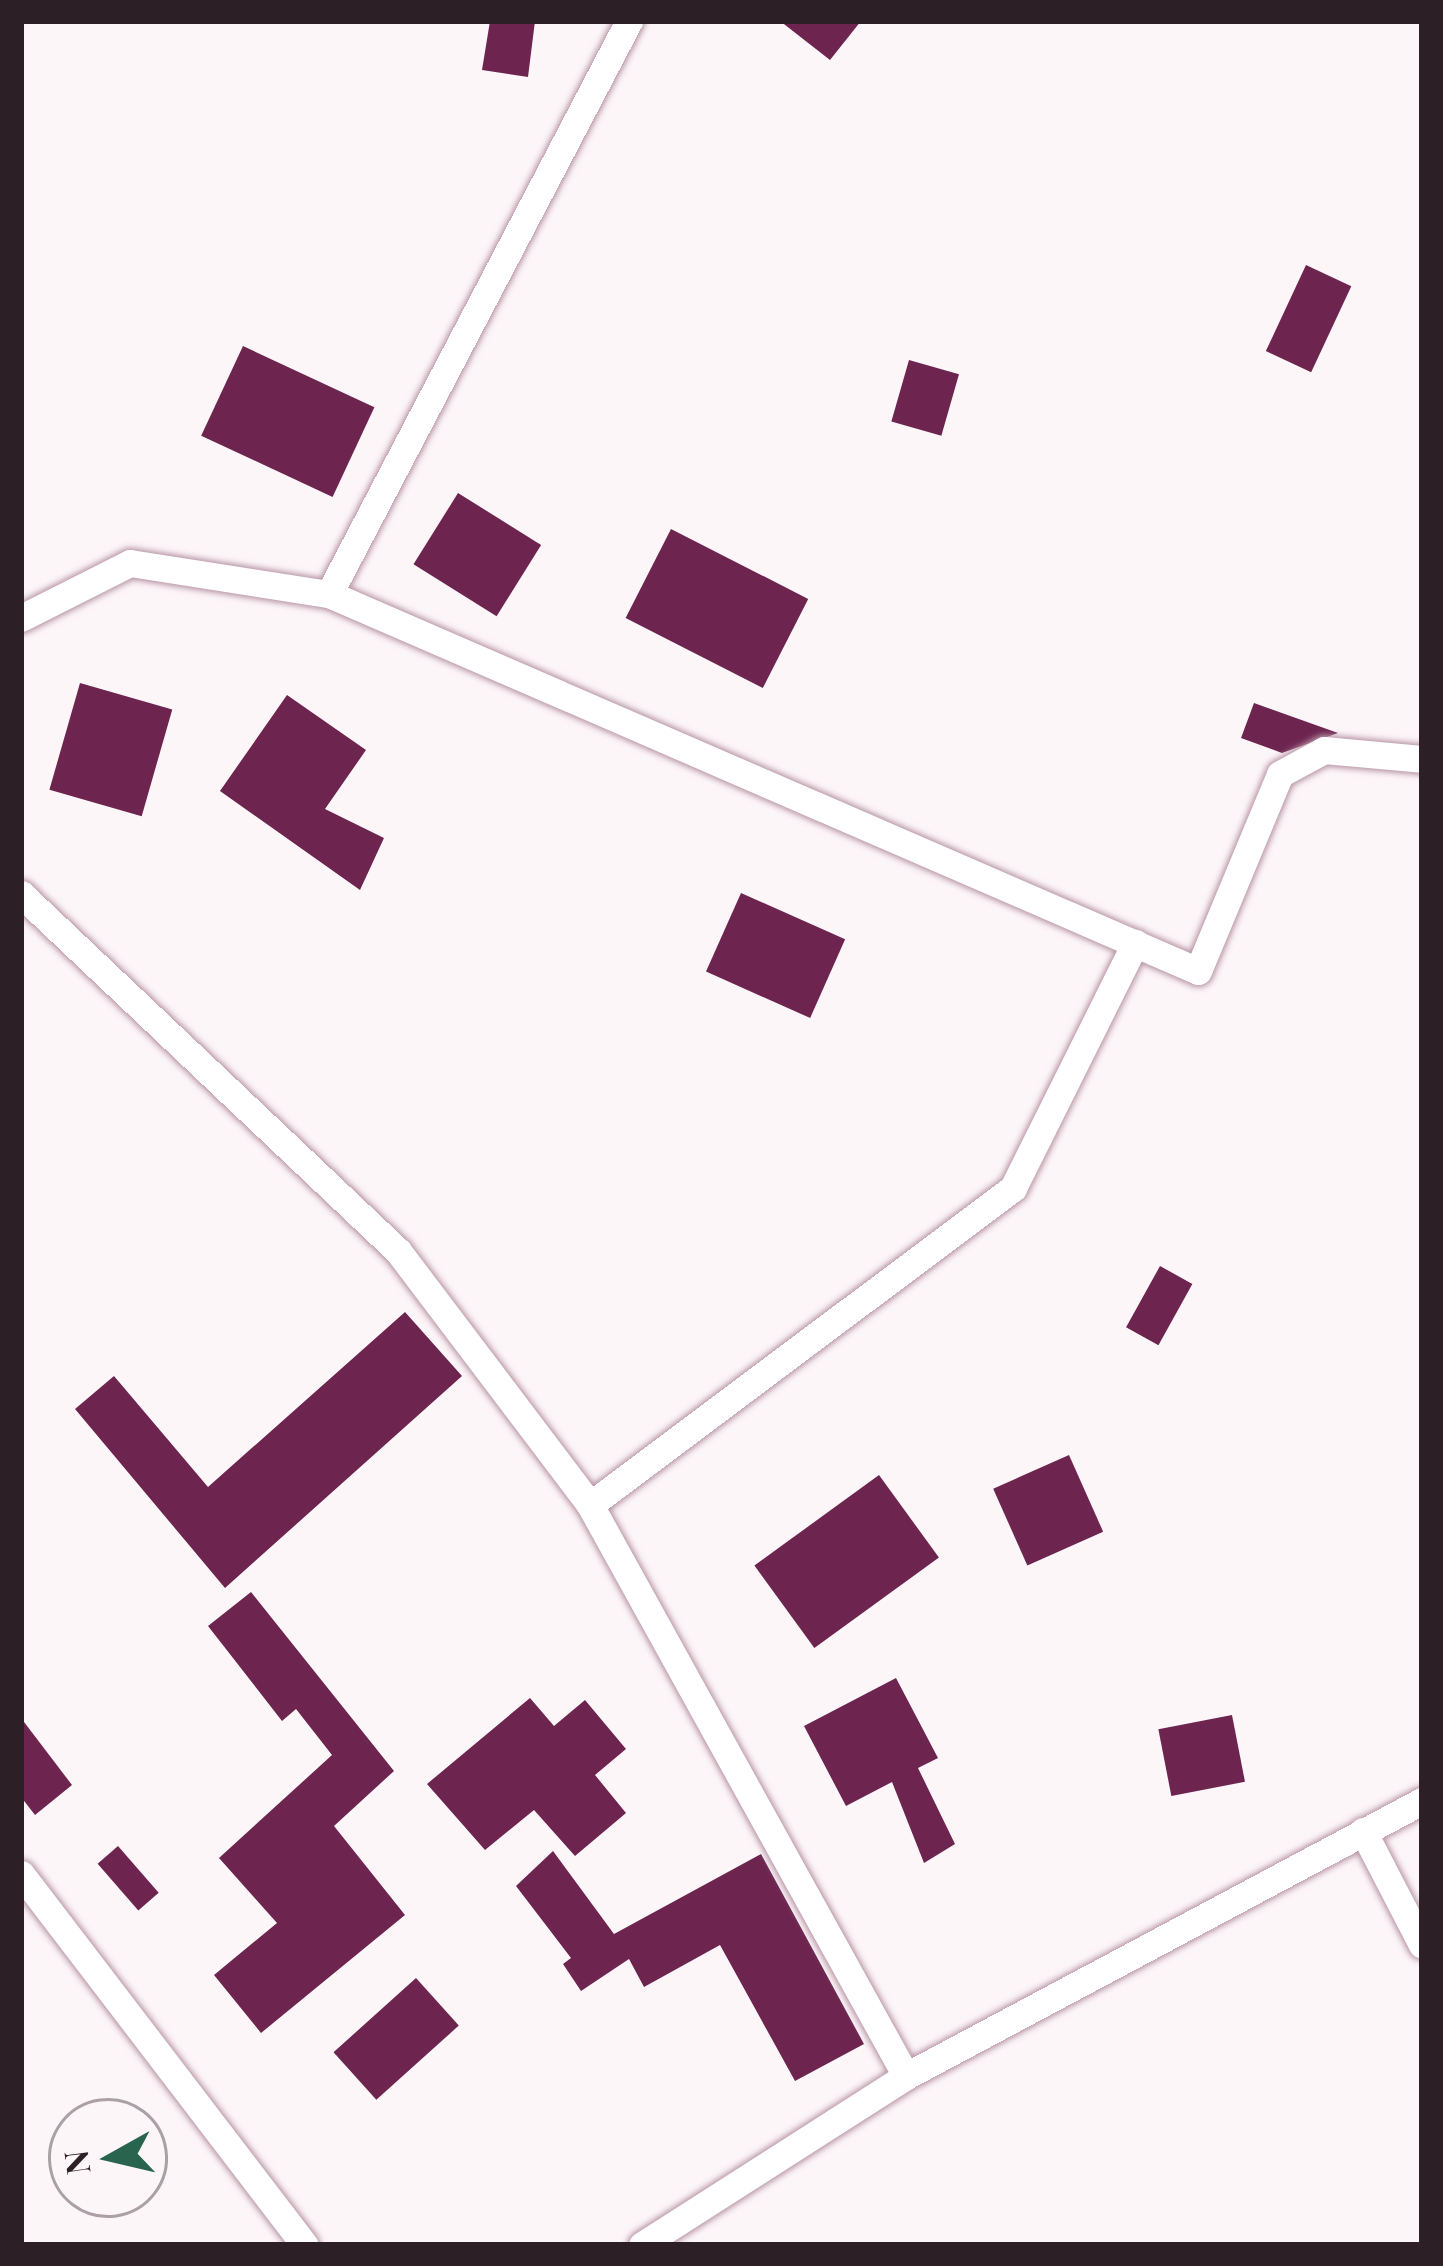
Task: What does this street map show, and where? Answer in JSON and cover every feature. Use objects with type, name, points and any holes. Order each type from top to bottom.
[{"type":"street","points":[[329,594],[628,21]]},
{"type":"street","points":[[21,618],[130,563],[329,594],[1198,971],[1280,774],[1324,751],[1422,759]]},
{"type":"street","points":[[21,894],[398,1251],[590,1505],[906,2076]]},
{"type":"street","points":[[590,1505],[1013,1187],[1136,943]]},
{"type":"street","points":[[642,2245],[906,2076],[1422,1801]]},
{"type":"street","points":[[1363,1831],[1422,1945]]},
{"type":"street","points":[[21,1874],[305,2245]]},
{"type":"building","points":[[490,21],[535,21],[528,77],[482,70]]},
{"type":"building","points":[[780,21],[861,21],[830,60]]},
{"type":"building","points":[[1306,265],[1351,286],[1311,372],[1266,351]]},
{"type":"building","points":[[243,346],[374,407],[333,497],[201,436]]},
{"type":"building","points":[[909,360],[959,374],[941,436],[891,422]]},
{"type":"building","points":[[458,493],[541,545],[497,616],[413,564]]},
{"type":"building","points":[[671,529],[808,599],[763,688],[626,618]]},
{"type":"building","points":[[80,683],[172,709],[142,816],[49,790]]},
{"type":"building","points":[[287,695],[366,750],[325,809],[384,838],[360,890],[220,791]]},
{"type":"building","points":[[1254,703],[1338,733],[1282,753],[1241,738]]},
{"type":"building","points":[[741,893],[845,939],[810,1018],[706,972]]},
{"type":"building","points":[[1160,1266],[1192,1284],[1158,1345],[1126,1327]]},
{"type":"building","points":[[405,1312],[462,1376],[225,1588],[75,1409],[114,1376],[208,1487]]},
{"type":"building","points":[[1069,1455],[1103,1532],[1027,1565],[993,1489]]},
{"type":"building","points":[[879,1475],[939,1558],[814,1648],[754,1566]]},
{"type":"building","points":[[251,1592],[394,1771],[334,1826],[405,1915],[261,2033],[214,1975],[277,1923],[219,1858],[332,1755],[296,1709],[282,1721],[208,1626]]},
{"type":"building","points":[[896,1678],[938,1758],[918,1768],[955,1844],[924,1863],[892,1782],[846,1806],[804,1726]]},
{"type":"building","points":[[530,1698],[554,1726],[585,1700],[626,1749],[595,1775],[626,1813],[575,1856],[534,1810],[485,1850],[427,1784]]},
{"type":"building","points":[[1232,1715],[1245,1782],[1171,1796],[1158,1729]]},
{"type":"building","points":[[21,1718],[72,1785],[35,1815],[21,1797]]},
{"type":"building","points":[[118,1846],[159,1893],[138,1911],[98,1864]]},
{"type":"building","points":[[553,1851],[614,1934],[761,1854],[864,2044],[795,2081],[720,1945],[644,1987],[629,1959],[581,1991],[563,1964],[571,1958],[516,1886]]},
{"type":"building","points":[[416,1978],[459,2026],[376,2100],[334,2052]]}]
